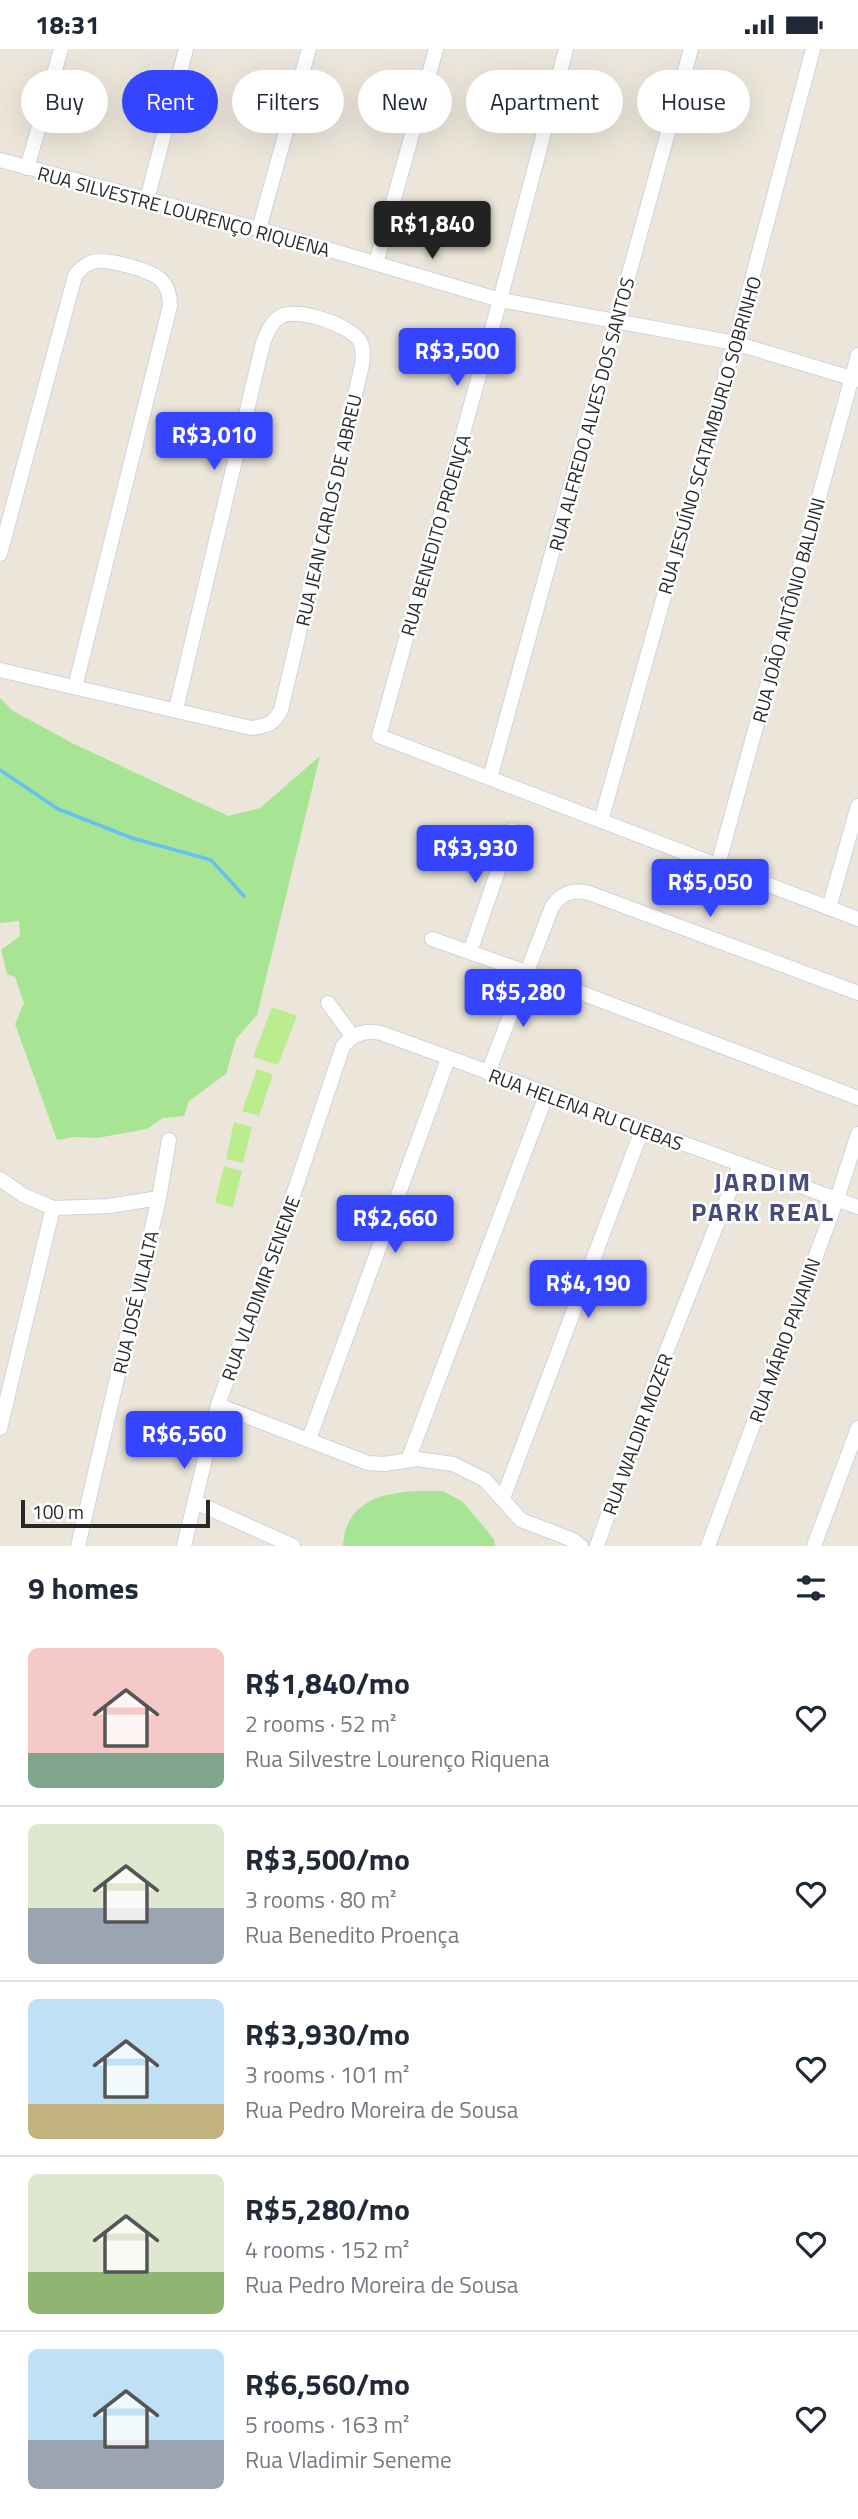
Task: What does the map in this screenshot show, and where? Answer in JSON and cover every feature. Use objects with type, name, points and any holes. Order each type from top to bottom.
[{"type":"street","points":[[27,169],[61,49]]},
{"type":"street","points":[[148,200],[186,49]]},
{"type":"street","points":[[259,229],[309,49]]},
{"type":"street","points":[[376,263],[436,49]]},
{"type":"street","name":"RUA BENEDITO PROENÇA","points":[[490,778],[379,736],[500,300],[566,49]]},
{"type":"street","name":"RUA ALFREDO ALVES DOS SANTOS","points":[[490,778],[691,49]]},
{"type":"street","name":"RUA JESUÍNO SCATAMBURLO SOBRINHO","points":[[601,821],[735,343],[813,49]]},
{"type":"street","name":"RUA SILVESTRE LOURENÇO RIQUENA","points":[[0,160],[259,229],[500,300],[735,343],[855,379]]},
{"type":"street","points":[[0,554],[73,281],[81,268],[104,261],[154,275],[162,281],[170,295],[170,306],[75,687]]},
{"type":"street","name":"RUA JEAN CARLOS DE ABREU","points":[[297,313],[352,331],[361,342],[362,365],[281,711],[275,722],[265,727],[251,728],[176,709],[262,343],[270,327],[282,315],[297,313]]},
{"type":"street","name":"RUA JOÃO ANTÔNIO BALDINI","points":[[718,866],[855,379],[858,355]]},
{"type":"street","points":[[0,670],[176,709]]},
{"type":"street","points":[[490,778],[858,919]]},
{"type":"street","points":[[829,908],[858,806]]},
{"type":"street","points":[[470,952],[512,830]]},
{"type":"street","points":[[488,1073],[552,907],[563,895],[578,891],[858,993]]},
{"type":"street","points":[[432,939],[526,971],[858,1098]]},
{"type":"street","points":[[328,1003],[353,1037]]},
{"type":"street","name":"RUA HELENA RU CUEBAS","points":[[353,1037],[365,1032],[376,1032],[858,1207]]},
{"type":"street","name":"RUA VLADIMIR SENEME","points":[[184,1546],[218,1405],[285,1219],[343,1046],[353,1037]]},
{"type":"street","points":[[309,1439],[448,1059]]},
{"type":"street","points":[[408,1460],[547,1093]]},
{"type":"street","points":[[503,1498],[642,1130]]},
{"type":"street","name":"RUA MÁRIO PAVANIN","points":[[708,1546],[837,1199],[858,1134]]},
{"type":"street","name":"RUA JOSÉ VILALTA","points":[[78,1546],[159,1198],[169,1140]]},
{"type":"street","name":"RUA WALDIR MOZER","points":[[597,1546],[655,1380],[740,1166]]},
{"type":"street","points":[[0,1178],[23,1195],[53,1208],[109,1206],[159,1198]]},
{"type":"street","points":[[0,1428],[53,1208]]},
{"type":"street","points":[[218,1405],[368,1463],[435,1460],[453,1464],[485,1480],[521,1520],[573,1540],[581,1546]]},
{"type":"street","points":[[814,1546],[858,1428]]},
{"type":"street","points":[[195,1502],[293,1546]]},
{"type":"green space","points":[[0,698],[13,711],[72,743],[228,816],[260,808],[320,756],[257,1015],[236,1039],[226,1074],[189,1101],[184,1116],[163,1118],[147,1129],[97,1138],[57,1140],[15,1024],[24,1003],[15,977],[7,974],[1,950],[20,936],[19,921],[0,923]]},
{"type":"green space","points":[[272,1007],[297,1016],[278,1065],[253,1057]]},
{"type":"green space","points":[[257,1069],[273,1074],[259,1116],[242,1111]]},
{"type":"green space","points":[[234,1122],[252,1127],[243,1163],[226,1159]]},
{"type":"green space","points":[[224,1166],[242,1171],[233,1207],[215,1203]]},
{"type":"green space","points":[[443,1491],[463,1502],[494,1539],[495,1546],[343,1546],[345,1531],[351,1519],[358,1509],[368,1502],[406,1492]]},
{"type":"waterway","points":[[0,770],[58,809],[132,838],[211,860],[244,896]]},
{"type":"district","name":"JARDIM PARK REAL","points":[[763,1196]]}]
